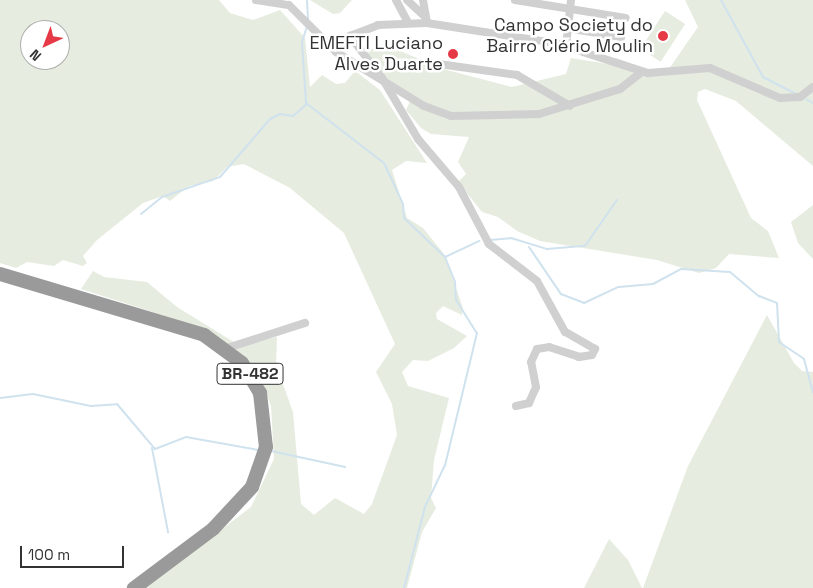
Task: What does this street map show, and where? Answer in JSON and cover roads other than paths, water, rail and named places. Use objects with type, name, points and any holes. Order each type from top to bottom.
[{"type":"highway","name":"BR-482","points":[[0,274],[181,326],[227,348],[242,363],[261,400],[266,447],[256,478],[245,497],[213,529],[134,588]]},
{"type":"street","points":[[256,0],[283,2],[336,52],[382,78],[424,106],[451,116],[525,115],[570,106],[620,90],[642,72]]},
{"type":"street","points":[[396,0],[408,23]]},
{"type":"street","points":[[407,0],[425,19]]},
{"type":"street","points":[[423,0],[425,19]]},
{"type":"street","points":[[515,0],[626,18]]},
{"type":"street","points":[[566,46],[571,0]]},
{"type":"street","points":[[516,406],[528,403],[536,387],[531,362],[538,349],[549,348],[579,357],[592,355],[595,350],[565,332],[537,281],[489,244],[459,187],[418,139],[382,78],[349,38],[378,25],[408,23],[425,19],[566,46],[642,72],[710,68],[790,100],[813,87]]},
{"type":"street","points":[[568,28],[621,38]]},
{"type":"street","points":[[439,64],[517,75],[570,106]]},
{"type":"street","points":[[227,348],[306,322]]},
{"type":"waterway","points":[[307,0],[308,19]]},
{"type":"waterway","points":[[721,0],[763,77],[796,94]]},
{"type":"waterway","points":[[307,26],[302,42],[306,103],[384,163],[403,204],[404,218],[445,257],[455,282],[456,300],[477,333],[445,465],[425,507],[404,588]]},
{"type":"waterway","points":[[806,99],[813,103]]},
{"type":"waterway","points":[[141,214],[162,197],[220,177],[270,119],[280,114],[293,116],[307,104]]},
{"type":"waterway","points":[[490,240],[511,238],[547,249],[585,246],[617,200]]},
{"type":"waterway","points":[[445,257],[480,241]]},
{"type":"waterway","points":[[529,247],[561,294],[584,303],[619,287],[653,284],[681,269],[730,272],[759,296],[777,303],[779,342],[804,359],[813,393]]},
{"type":"waterway","points":[[0,398],[33,394],[91,406],[117,404],[155,449],[186,437],[258,450]]},
{"type":"waterway","points":[[152,448],[168,532]]},
{"type":"waterway","points":[[271,451],[345,467]]},
{"type":"place","name":"Campo Society do Bairro Clério Moulin","points":[[663,36]]},
{"type":"place","name":"EMEFTI Luciano Alves Duarte","points":[[453,54]]}]
